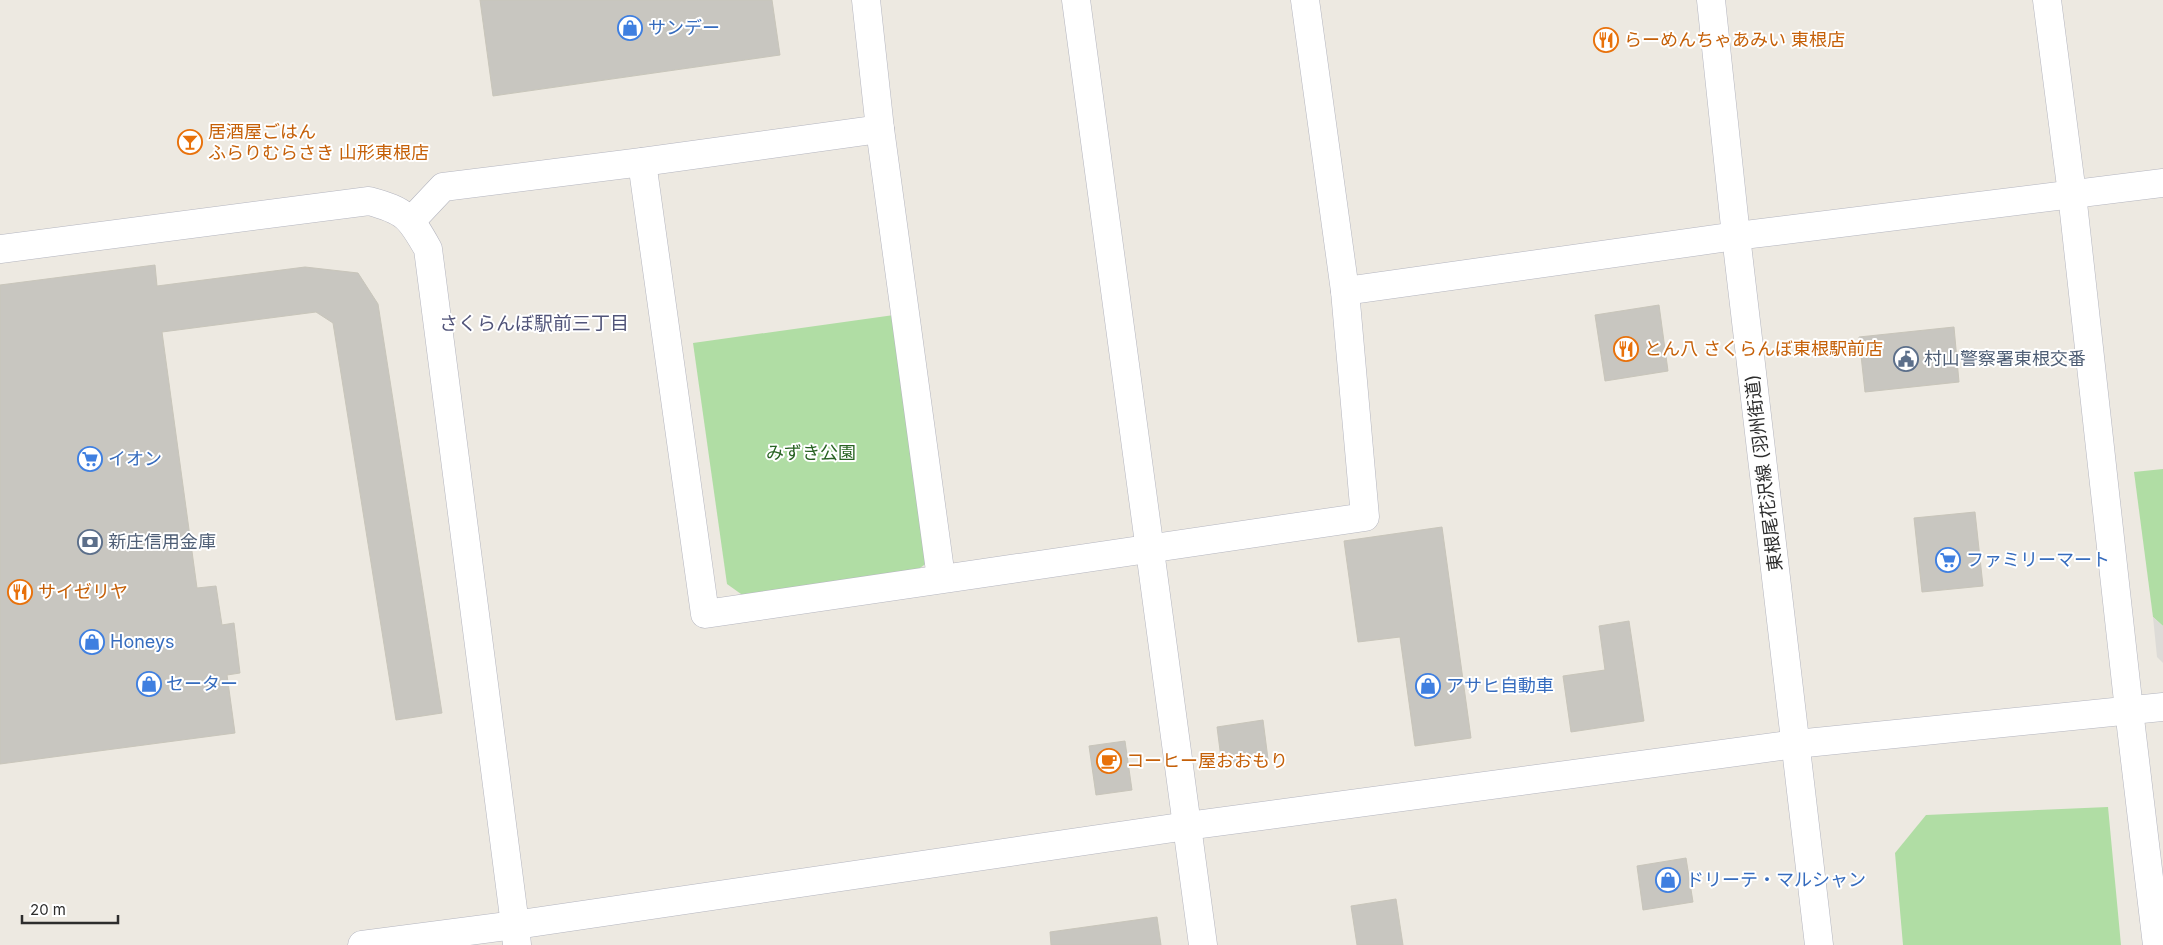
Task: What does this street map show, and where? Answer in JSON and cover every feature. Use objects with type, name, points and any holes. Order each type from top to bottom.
[{"type":"street","points":[[866,0],[880,129],[941,578]]},
{"type":"street","points":[[1076,0],[1203,945]]},
{"type":"street","points":[[642,162],[705,614],[941,578],[1365,518],[1345,291],[1305,0]]},
{"type":"street","name":"東根尾花沢線 (羽州街道)","points":[[1712,0],[1736,236],[1819,945]]},
{"type":"street","points":[[2047,0],[2072,194],[2129,710],[2158,909],[2157,945]]},
{"type":"street","points":[[412,220],[443,187],[880,129]]},
{"type":"street","points":[[1345,291],[1736,236],[2163,183]]},
{"type":"street","points":[[0,249],[369,201],[391,207],[412,220],[428,249],[516,935]]},
{"type":"street","points":[[362,945],[516,935],[1187,826],[1796,744],[2163,707]]},
{"type":"green space","name":"みずき公園","points":[[894,315],[928,562],[912,574],[748,599],[727,584],[693,343]]},
{"type":"green space","points":[[2163,469],[2163,626],[2153,617],[2134,472]]},
{"type":"green space","points":[[2108,807],[2121,945],[1903,945],[1895,853],[1926,815]]},
{"type":"shaded area","points":[[2153,617],[2163,626],[2163,663],[2157,657]]},
{"type":"building","name":"サンデー","points":[[480,0],[772,0],[780,55],[493,96]]},
{"type":"building","name":"イオン","points":[[155,265],[157,286],[305,267],[358,273],[378,304],[442,713],[396,720],[333,323],[316,312],[162,332],[197,588],[216,586],[222,625],[234,623],[240,673],[227,675],[235,733],[0,764],[0,285]]},
{"type":"building","points":[[1659,305],[1668,371],[1605,381],[1595,315]]},
{"type":"building","points":[[1954,327],[1959,382],[1865,392],[1859,337]]},
{"type":"building","points":[[1975,512],[1983,586],[1922,592],[1914,518]]},
{"type":"building","points":[[1442,527],[1471,738],[1415,746],[1400,637],[1358,642],[1344,541]]},
{"type":"building","points":[[1629,621],[1644,721],[1571,732],[1563,676],[1605,670],[1599,626]]},
{"type":"building","points":[[1263,720],[1268,759],[1222,766],[1217,727]]},
{"type":"building","points":[[1125,741],[1132,790],[1096,795],[1089,746]]},
{"type":"building","points":[[1686,858],[1693,902],[1643,910],[1637,866]]},
{"type":"building","points":[[1396,899],[1403,945],[1357,945],[1351,906]]},
{"type":"building","points":[[1157,917],[1161,945],[1051,945],[1050,932]]},
{"type":"place","name":"サンデー","points":[[630,28]]},
{"type":"place","name":"らーめんちゃあみい 東根店","points":[[1606,40]]},
{"type":"place","name":"居酒屋ごはん ふらりむらさき 山形東根店","points":[[190,142]]},
{"type":"place","name":"とん八 さくらんぼ東根駅前店","points":[[1626,349]]},
{"type":"place","name":"村山警察署東根交番","points":[[1906,359]]},
{"type":"place","name":"イオン","points":[[90,459]]},
{"type":"place","name":"新庄信用金庫","points":[[90,542]]},
{"type":"place","name":"ファミリーマート","points":[[1948,560]]},
{"type":"place","name":"サイゼリヤ","points":[[20,592]]},
{"type":"place","name":"Honeys","points":[[92,642]]},
{"type":"place","name":"セーター","points":[[149,684]]},
{"type":"place","name":"アサヒ自動車","points":[[1428,686]]},
{"type":"place","name":"コーヒー屋おおもり","points":[[1109,761]]},
{"type":"place","name":"ドリーテ・マルシャン","points":[[1668,880]]},
{"type":"district","name":"さくらんぼ駅前三丁目","points":[[534,323]]}]
